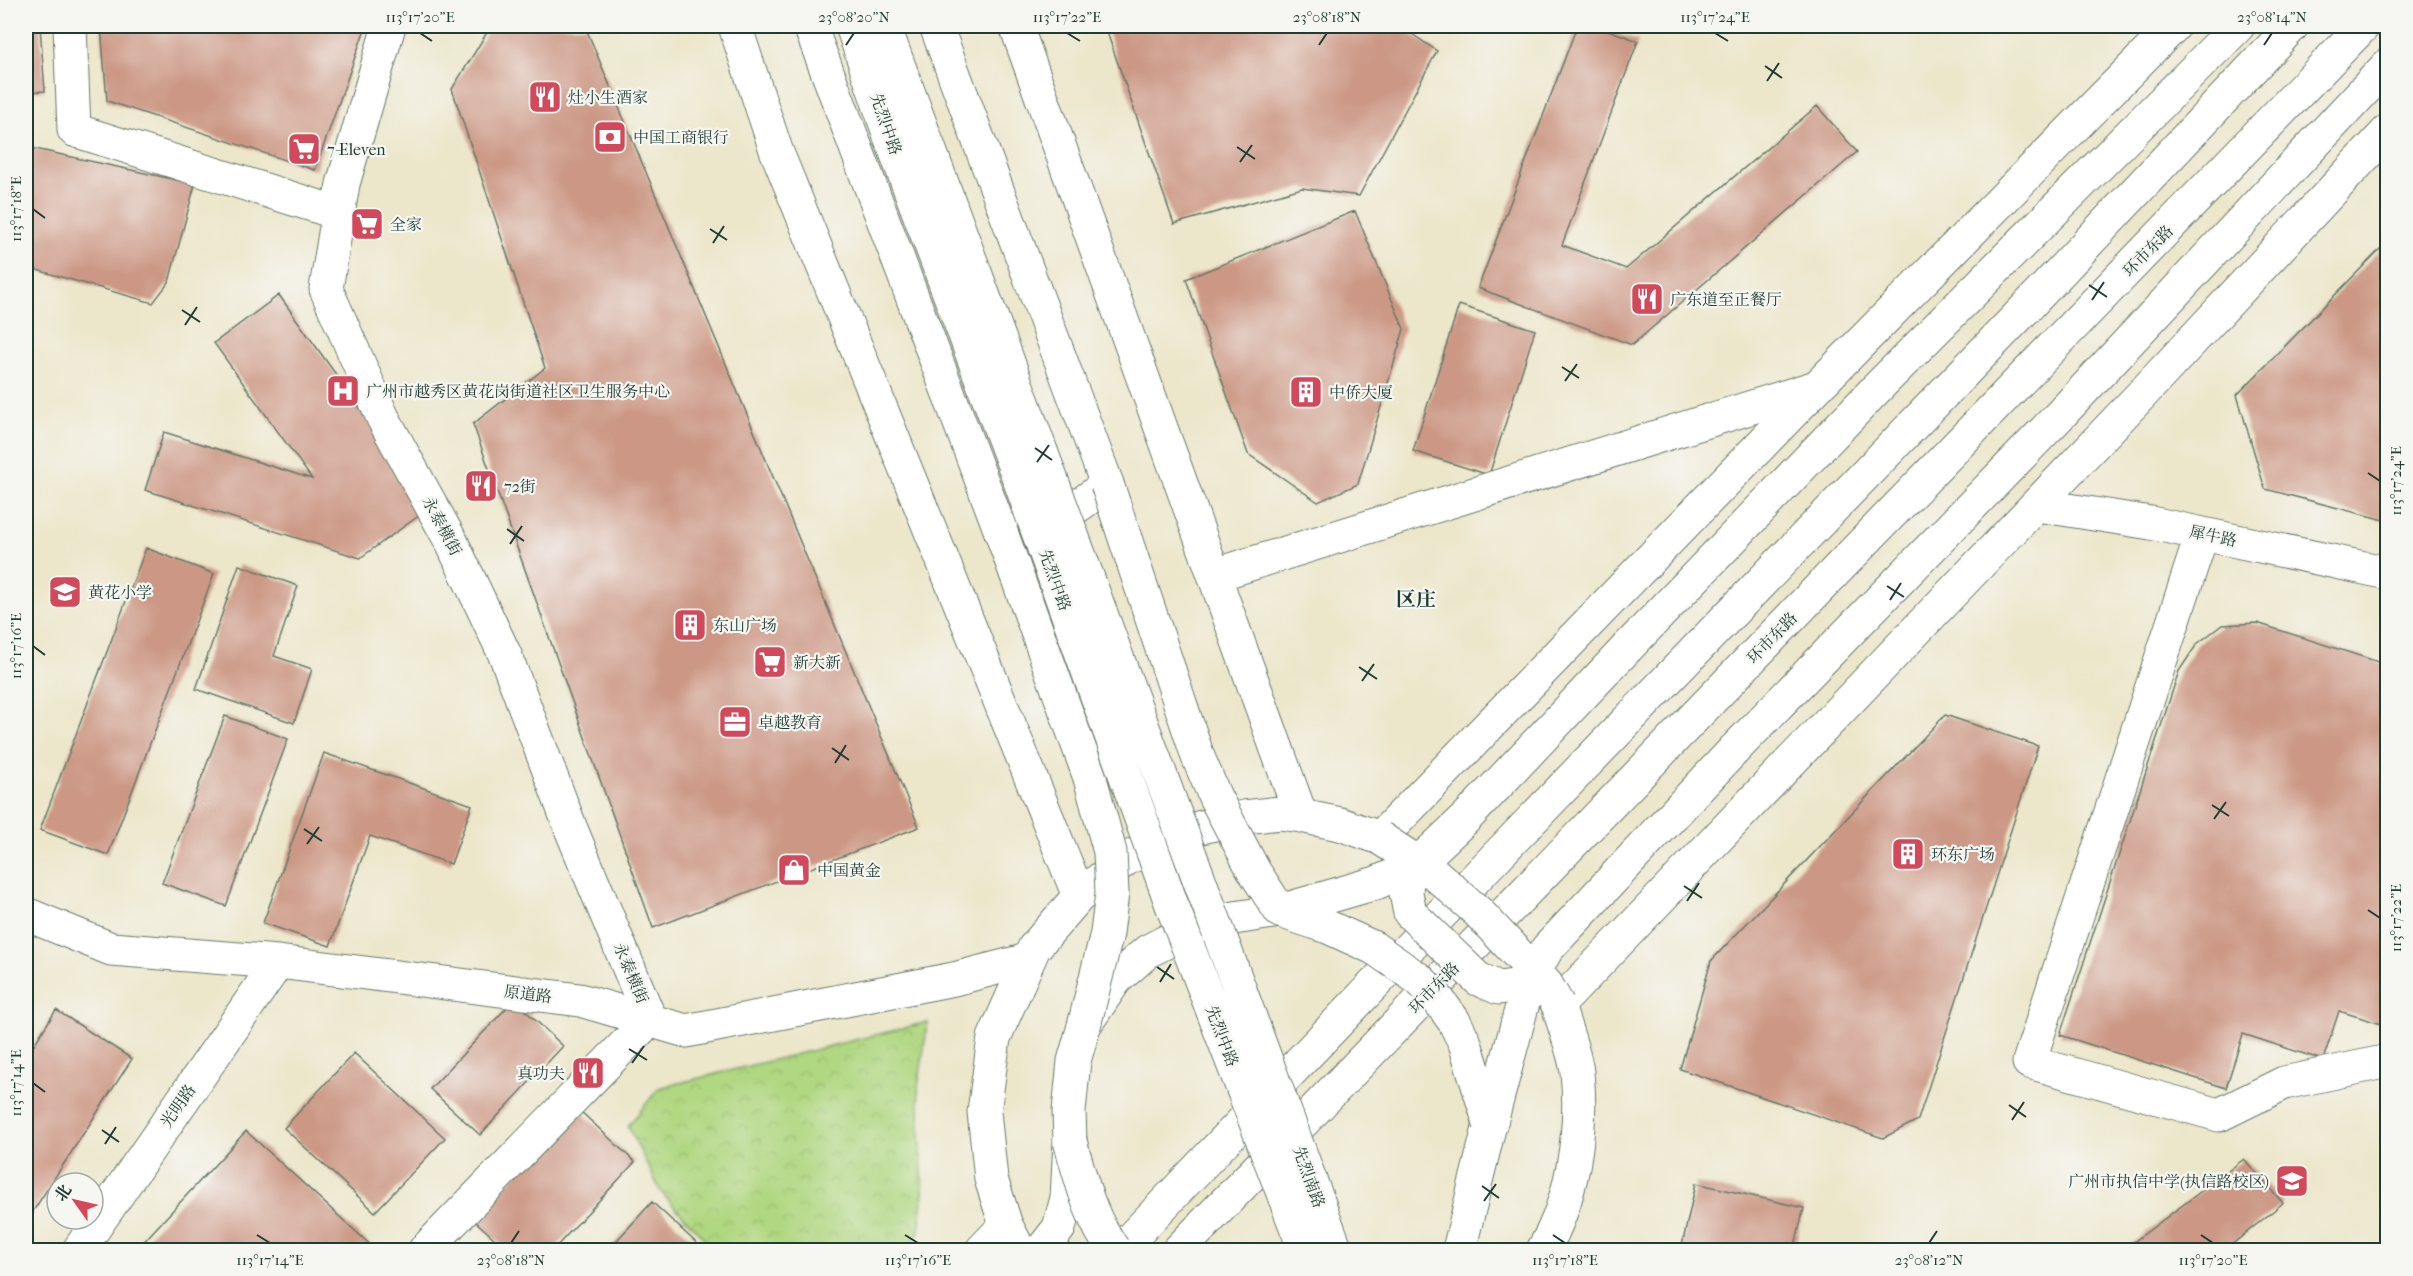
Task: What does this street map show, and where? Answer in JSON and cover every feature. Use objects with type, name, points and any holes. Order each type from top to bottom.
[{"type":"main road","points":[[70,26],[74,130],[338,213]]},
{"type":"main road","name":"永泰横街","points":[[389,26],[343,184],[326,289],[383,418],[452,543],[506,657],[571,830],[650,1019]]},
{"type":"main road","points":[[735,26],[776,150],[1079,896]]},
{"type":"main road","points":[[810,26],[1001,532],[1090,778],[1110,852],[1112,893],[1107,933],[1074,1061],[1067,1198],[1054,1246]]},
{"type":"main road","name":"先烈中路","points":[[852,26],[899,160],[1018,476],[1173,908],[1260,1132]]},
{"type":"main road","name":"先烈中路","points":[[884,26],[1282,1104]]},
{"type":"main road","points":[[936,26],[1107,484],[1198,757],[1215,797],[1254,871],[1280,910],[1357,940],[1400,964],[1420,980],[1454,1021],[1465,1043],[1490,1124]]},
{"type":"main road","points":[[1016,26],[1301,816]]},
{"type":"main road","points":[[1380,838],[1818,386],[2174,26]]},
{"type":"main road","points":[[1084,1026],[1116,979],[1148,951],[1183,933],[1221,920],[1280,910],[1376,883],[1408,869],[1430,852],[1467,817],[1872,393],[2238,26]]},
{"type":"main road","points":[[1120,1251],[1493,860],[2028,306],[2292,26]]},
{"type":"main road","name":"环市东路","points":[[1179,1251],[2363,26]]},
{"type":"main road","points":[[2324,131],[2388,51]]},
{"type":"main road","points":[[1445,1251],[1462,1235],[1480,1174],[1490,1124],[1528,984],[1546,949],[1733,751],[2044,431],[2388,65]]},
{"type":"main road","points":[[1558,1005],[2037,505],[2388,131]]},
{"type":"main road","points":[[1215,574],[1818,386]]},
{"type":"main road","points":[[1001,532],[1018,533],[1059,518],[1081,505],[1107,484]]},
{"type":"main road","name":"犀牛路","points":[[2037,505],[2202,534],[2388,573]]},
{"type":"main road","points":[[2202,534],[2029,1062],[2219,1114],[2284,1083],[2388,1061]]},
{"type":"main road","points":[[982,1251],[1012,1238],[991,1179],[984,1112],[994,1038],[1034,948],[1079,896],[1126,859],[1185,831],[1244,817],[1281,813],[1340,824],[1380,838],[1434,874],[1478,912],[1546,984],[1558,1005],[1577,1071],[1578,1138],[1568,1190],[1544,1251]]},
{"type":"main road","points":[[1408,869],[1406,892],[1410,913],[1478,979],[1499,988],[1528,984]]},
{"type":"main road","name":"原道路","points":[[26,914],[111,949],[278,962],[580,1000],[686,1031],[954,979],[1028,960]]},
{"type":"main road","name":"光明路","points":[[79,1251],[278,962]]},
{"type":"main road","points":[[424,1251],[650,1019]]},
{"type":"main road","name":"先烈南路","points":[[1282,1104],[1336,1251]]},
{"type":"main road","name":"先烈南路","points":[[1260,1132],[1305,1251]]},
{"type":"main road","points":[[1070,1141],[1087,1200],[1096,1221],[1114,1251]]},
{"type":"green space","points":[[928,1022],[918,1087],[923,1192],[919,1232],[907,1250],[715,1250],[661,1192],[628,1126],[659,1088]]},
{"type":"building","points":[[26,26],[40,26],[45,91],[26,92]]},
{"type":"building","points":[[101,26],[220,26],[238,31],[240,26],[366,26],[315,170],[107,101]]},
{"type":"building","name":"东山广场","points":[[491,26],[585,26],[919,827],[653,928],[473,424],[545,368],[452,89]]},
{"type":"building","points":[[1111,26],[1400,26],[1437,51],[1359,196],[1302,188],[1174,224],[1108,35]]},
{"type":"building","points":[[1577,26],[1597,26],[1638,41],[1562,245],[1626,269],[1817,106],[1857,152],[1632,345],[1478,288]]},
{"type":"building","points":[[26,147],[195,184],[169,282],[153,303],[26,267]]},
{"type":"building","name":"中侨大厦","points":[[1355,211],[1404,329],[1358,484],[1318,502],[1248,454],[1186,279]]},
{"type":"building","points":[[2388,241],[2388,521],[2265,489],[2237,395]]},
{"type":"building","points":[[279,295],[431,507],[360,558],[145,490],[164,432],[312,479],[214,343]]},
{"type":"building","points":[[1459,305],[1535,330],[1489,475],[1413,451]]},
{"type":"building","points":[[146,548],[214,574],[108,855],[40,830]]},
{"type":"building","points":[[239,565],[298,586],[274,656],[312,669],[294,723],[196,689]]},
{"type":"building","points":[[2257,623],[2388,665],[2388,1026],[2339,1011],[2323,1060],[2243,1034],[2226,1088],[2060,1035],[2179,671],[2197,644],[2222,625]]},
{"type":"building","name":"环东广场","points":[[1945,715],[2038,746],[1918,1120],[1883,1138],[1680,1069],[1711,961]]},
{"type":"building","points":[[225,716],[288,739],[226,906],[162,883]]},
{"type":"building","points":[[324,753],[472,805],[451,864],[370,836],[330,946],[263,923]]},
{"type":"building","points":[[514,1000],[563,1046],[480,1135],[430,1089]]},
{"type":"building","points":[[56,1010],[132,1059],[59,1171],[45,1171],[45,1193],[26,1222],[26,1057]]},
{"type":"building","points":[[354,1053],[445,1138],[375,1212],[284,1128]]},
{"type":"building","points":[[577,1108],[635,1162],[553,1250],[507,1250],[474,1220]]},
{"type":"building","points":[[246,1131],[376,1250],[136,1250]]},
{"type":"building","points":[[2244,1159],[2283,1203],[2225,1250],[2123,1250]]},
{"type":"building","points":[[1696,1183],[1804,1208],[1794,1250],[1681,1250]]},
{"type":"building","points":[[652,1202],[704,1250],[608,1250]]},
{"type":"place","name":"灶小生酒家","points":[[545,97]]},
{"type":"place","name":"中国工商银行","points":[[610,137]]},
{"type":"place","name":"7-Eleven","points":[[304,149]]},
{"type":"place","name":"全家","points":[[367,224]]},
{"type":"place","name":"广东道至正餐厅","points":[[1647,299]]},
{"type":"place","name":"广州市越秀区黄花岗街道社区卫生服务中心","points":[[343,391]]},
{"type":"place","name":"中侨大厦","points":[[1306,392]]},
{"type":"place","name":"72街","points":[[481,486]]},
{"type":"place","name":"黄花小学","points":[[65,592]]},
{"type":"place","name":"东山广场","points":[[690,625]]},
{"type":"place","name":"新大新","points":[[770,662]]},
{"type":"place","name":"卓越教育","points":[[735,722]]},
{"type":"place","name":"环东广场","points":[[1908,854]]},
{"type":"place","name":"中国黄金","points":[[794,870]]},
{"type":"place","name":"真功夫","points":[[588,1073]]},
{"type":"place","name":"广州市执信中学(执信路校区)","points":[[2292,1181]]},
{"type":"district","name":"区庄","points":[[1416,599]]}]
